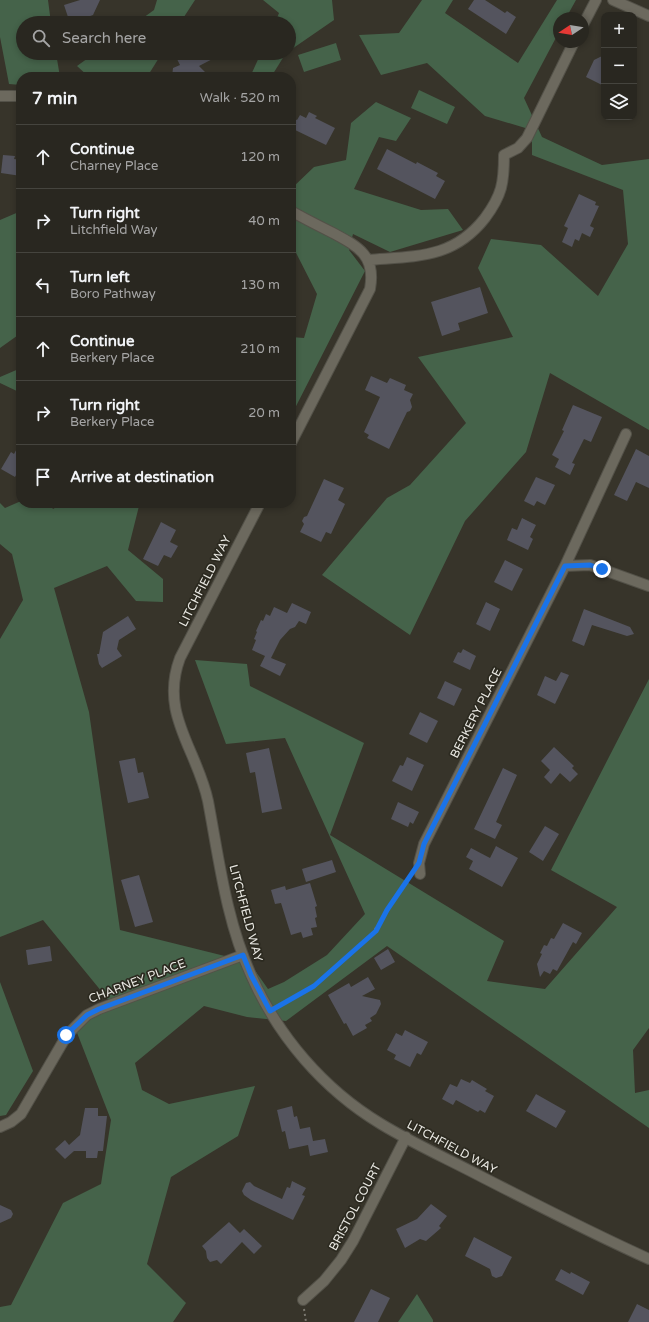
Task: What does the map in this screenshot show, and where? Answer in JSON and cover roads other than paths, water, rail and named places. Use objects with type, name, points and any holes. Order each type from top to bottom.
[{"type":"street","points":[[589,13],[596,0]]},
{"type":"street","points":[[613,0],[649,16]]},
{"type":"street","points":[[368,260],[420,256],[456,245],[472,232],[496,203],[502,188],[504,155],[518,148],[527,138],[571,48]]},
{"type":"street","points":[[0,96],[16,96]]},
{"type":"street","points":[[296,214],[356,245],[368,260],[372,270],[370,289],[296,433]]},
{"type":"street","name":"BERKERY PLACE","points":[[420,874],[419,863],[424,844],[565,566],[626,434]]},
{"type":"street","name":"LITCHFIELD WAY","points":[[257,508],[180,658],[176,669],[173,692],[177,719],[205,790],[221,875],[243,955],[251,975],[270,1011],[295,1048],[334,1089],[380,1123],[594,1235],[649,1259]]},
{"type":"street","points":[[565,566],[590,565],[649,586]]},
{"type":"street","name":"CHARNEY PLACE","points":[[0,1127],[11,1122],[21,1114],[66,1035],[87,1015],[99,1009],[243,955]]},
{"type":"street","name":"BRISTOL COURT","points":[[303,1300],[324,1281],[353,1241],[406,1137]]}]
